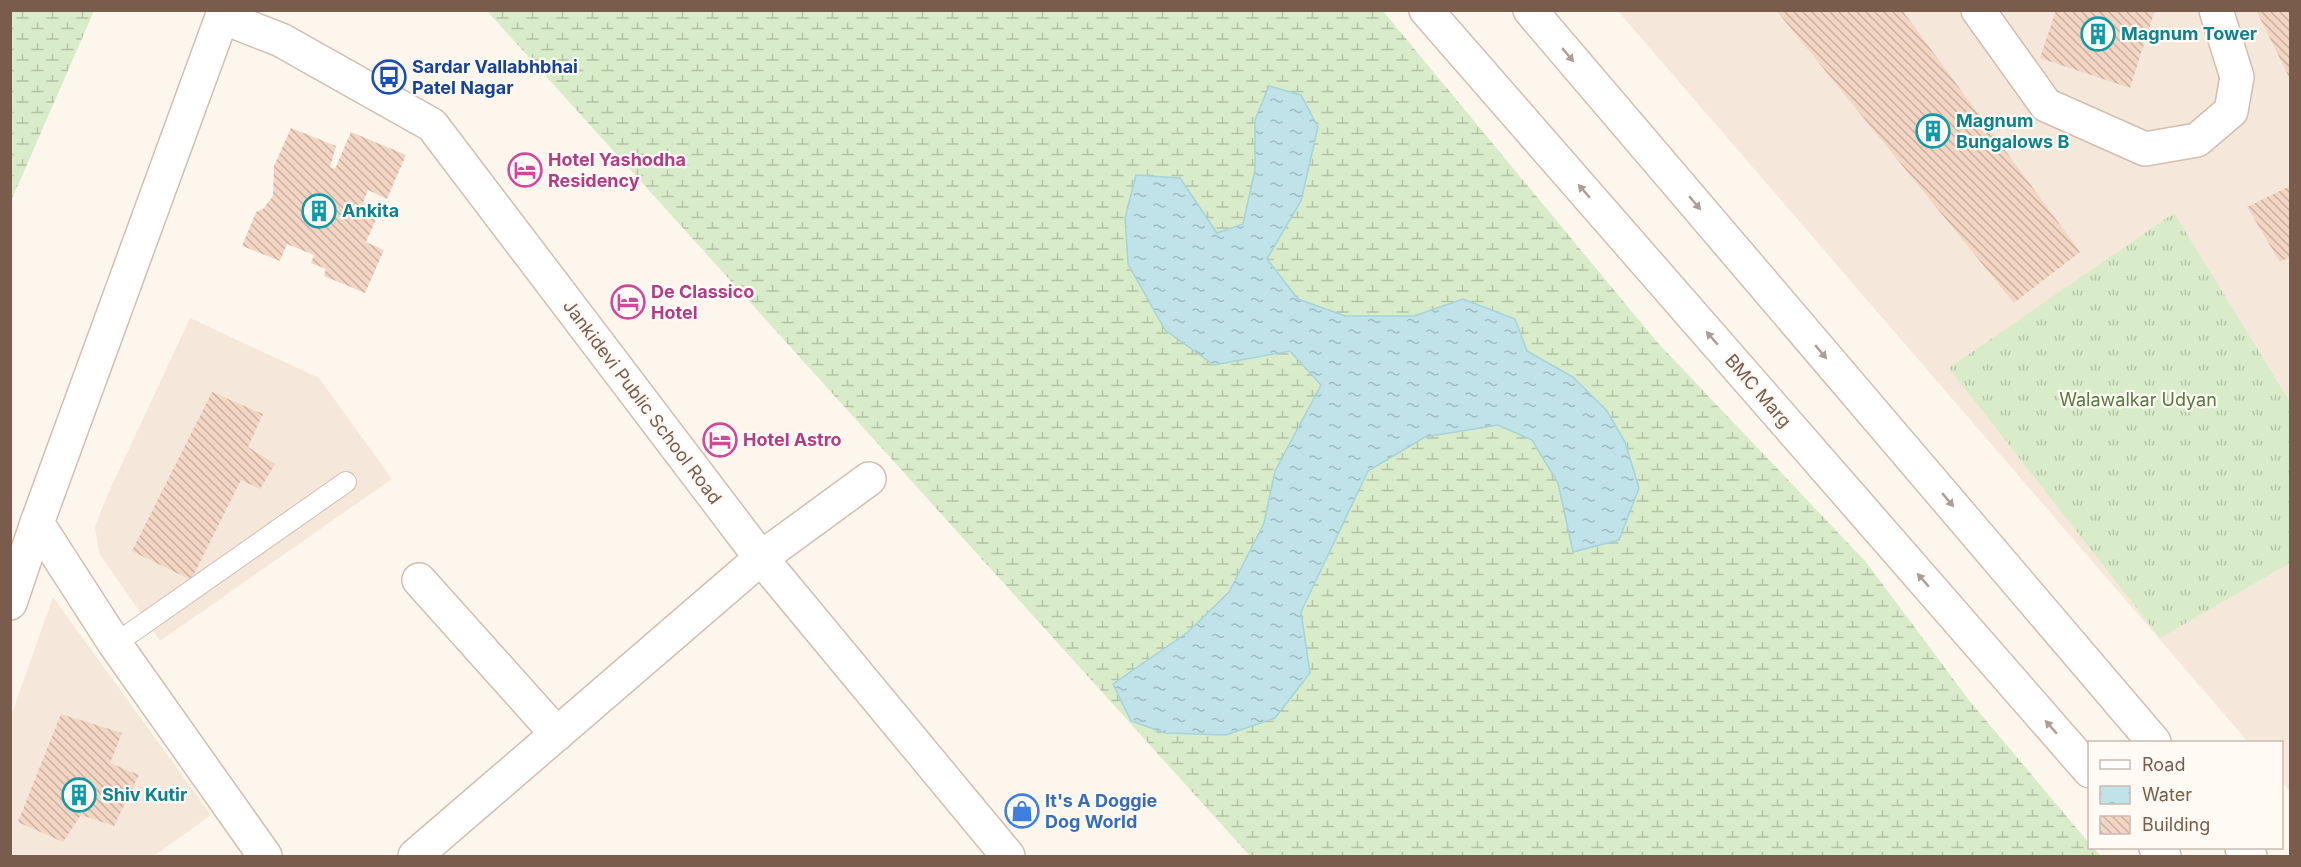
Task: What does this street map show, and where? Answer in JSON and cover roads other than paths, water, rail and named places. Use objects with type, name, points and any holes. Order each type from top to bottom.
[{"type":"street","name":"BMC Marg","points":[[1426,10],[2088,769]]},
{"type":"street","points":[[1530,10],[2153,741]]},
{"type":"street","points":[[1978,10],[2046,105],[2145,149],[2197,140],[2231,111],[2237,77],[2216,10]]},
{"type":"street","points":[[10,603],[224,14]]},
{"type":"street","name":"Jankidevi Public School Road","points":[[224,14],[281,40],[432,125],[761,558],[1008,856]]},
{"type":"street","points":[[415,856],[761,558],[869,479]]},
{"type":"street","points":[[37,524],[115,644],[265,856]]},
{"type":"street","points":[[419,580],[557,734]]},
{"type":"lane","points":[[115,644],[346,482]]},
{"type":"water","points":[[1269,86],[1301,95],[1318,127],[1301,201],[1267,259],[1298,299],[1345,316],[1414,316],[1463,299],[1515,319],[1527,351],[1573,377],[1607,411],[1625,442],[1639,488],[1619,540],[1573,552],[1558,483],[1532,440],[1498,425],[1425,437],[1368,471],[1301,612],[1310,673],[1275,718],[1226,735],[1165,733],[1131,721],[1113,684],[1188,632],[1229,592],[1264,523],[1275,471],[1321,385],[1290,351],[1214,365],[1165,330],[1128,264],[1125,218],[1136,175],[1180,178],[1217,233],[1243,224],[1255,170],[1255,120]]},
{"type":"place","name":"Magnum Tower","points":[[2098,34]]},
{"type":"place","name":"Sardar Vallabhbhai Patel Nagar","points":[[389,77]]},
{"type":"place","name":"Magnum Bungalows B","points":[[1933,131]]},
{"type":"place","name":"Hotel Yashodha Residency","points":[[525,170]]},
{"type":"place","name":"Ankita","points":[[319,211]]},
{"type":"place","name":"De Classico Hotel","points":[[628,302]]},
{"type":"place","name":"Hotel Astro","points":[[720,440]]},
{"type":"place","name":"Shiv Kutir","points":[[79,795]]},
{"type":"place","name":"It's A Doggie Dog World","points":[[1022,811]]},
{"type":"park label","name":"Walawalkar Udyan","points":[[2138,400]]}]
